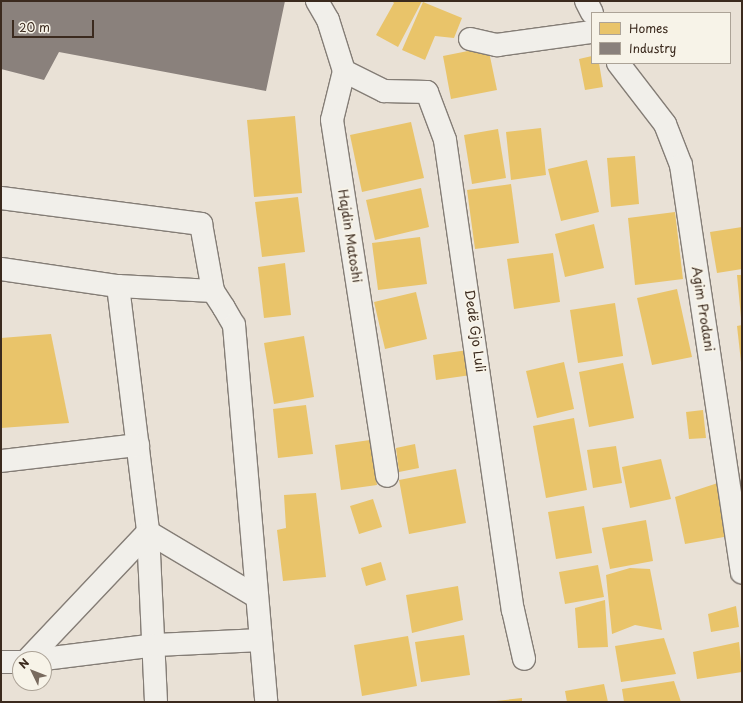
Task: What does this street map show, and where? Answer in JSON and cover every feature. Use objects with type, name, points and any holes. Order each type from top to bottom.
[{"type":"street","points":[[318,1],[328,20],[344,71]]},
{"type":"street","points":[[586,1],[592,12]]},
{"type":"street","points":[[470,39],[497,46],[591,32]]},
{"type":"street","name":"Agim Prodani","points":[[619,64],[665,124],[681,165],[742,572]]},
{"type":"street","name":"Hajdin Matoshi","points":[[344,71],[332,120],[387,476]]},
{"type":"street","name":"Dedë Gjo Luli","points":[[344,71],[384,91],[427,92],[445,140],[513,610],[524,659]]},
{"type":"street","points":[[1,198],[201,224],[213,291],[234,325],[266,702]]},
{"type":"street","points":[[1,270],[118,286],[213,291]]},
{"type":"street","points":[[118,286],[148,532],[156,646],[156,702]]},
{"type":"street","points":[[1,460],[138,445]]},
{"type":"street","points":[[148,532],[257,597]]},
{"type":"street","points":[[36,651],[148,532]]},
{"type":"street","points":[[52,658],[156,646],[261,640]]},
{"type":"street","points":[[1,662],[12,662]]},
{"type":"building: Homes","points":[[392,1],[422,1],[398,47],[376,35],[394,3]]},
{"type":"building: Homes","points":[[423,2],[462,18],[454,38],[435,36],[425,60],[402,50]]},
{"type":"building: Homes","points":[[488,47],[497,90],[451,99],[443,56]]},
{"type":"building: Homes","points":[[591,56],[591,64],[599,64],[603,87],[585,90],[579,59]]},
{"type":"building: Homes","points":[[295,116],[302,193],[254,197],[247,120]]},
{"type":"building: Homes","points":[[411,122],[424,178],[362,192],[350,135]]},
{"type":"building: Homes","points":[[541,128],[546,175],[511,180],[506,132]]},
{"type":"building: Homes","points":[[498,129],[506,178],[472,184],[464,135]]},
{"type":"building: Homes","points":[[635,156],[639,204],[611,207],[607,158]]},
{"type":"building: Homes","points":[[587,160],[599,212],[561,221],[548,169]]},
{"type":"building: Homes","points":[[511,184],[519,243],[475,249],[467,190]]},
{"type":"building: Homes","points":[[421,188],[429,227],[375,240],[366,200]]},
{"type":"building: Homes","points":[[298,197],[305,252],[262,257],[255,202]]},
{"type":"building: Homes","points":[[675,212],[683,279],[635,285],[628,218]]},
{"type":"building: Homes","points":[[594,224],[604,268],[565,277],[555,234]]},
{"type":"building: Homes","points":[[742,227],[742,269],[717,273],[710,232]]},
{"type":"building: Homes","points":[[420,237],[427,284],[378,290],[372,243]]},
{"type":"building: Homes","points":[[553,253],[560,302],[514,309],[507,259]]},
{"type":"building: Homes","points":[[285,263],[291,315],[264,318],[258,267]]},
{"type":"building: Homes","points":[[737,275],[742,275],[742,318],[741,318]]},
{"type":"building: Homes","points":[[677,289],[692,357],[652,365],[637,298]]},
{"type":"building: Homes","points":[[416,292],[427,339],[385,349],[374,302]]},
{"type":"building: Homes","points":[[615,303],[623,356],[578,363],[570,310]]},
{"type":"building: Homes","points":[[742,325],[742,362],[741,362],[737,326]]},
{"type":"building: Homes","points":[[51,334],[69,423],[1,428],[1,338]]},
{"type":"building: Homes","points":[[304,336],[314,397],[274,404],[264,343]]},
{"type":"building: Homes","points":[[468,350],[471,375],[436,380],[433,355]]},
{"type":"building: Homes","points":[[564,362],[574,409],[537,418],[526,371]]},
{"type":"building: Homes","points":[[623,363],[634,418],[589,427],[579,372]]},
{"type":"building: Homes","points":[[306,405],[313,454],[278,458],[273,409]]},
{"type":"building: Homes","points":[[703,410],[706,438],[689,439],[686,412]]},
{"type":"building: Homes","points":[[574,418],[587,490],[546,498],[533,426]]},
{"type":"building: Homes","points":[[370,440],[377,485],[341,490],[335,445]]},
{"type":"building: Homes","points":[[415,444],[419,468],[399,472],[396,448]]},
{"type":"building: Homes","points":[[616,446],[622,483],[593,488],[587,450]]},
{"type":"building: Homes","points":[[661,459],[671,499],[630,508],[622,467]]},
{"type":"building: Homes","points":[[456,469],[466,523],[409,534],[399,480]]},
{"type":"building: Homes","points":[[724,481],[735,535],[685,544],[675,497]]},
{"type":"building: Homes","points":[[316,493],[326,577],[283,581],[277,530],[286,528],[284,495]]},
{"type":"building: Homes","points":[[373,499],[382,527],[359,534],[350,506]]},
{"type":"building: Homes","points":[[584,506],[592,553],[556,559],[548,512]]},
{"type":"building: Homes","points":[[646,520],[653,561],[610,569],[602,528]]},
{"type":"building: Homes","points":[[381,562],[386,580],[366,586],[361,568]]},
{"type":"building: Homes","points":[[598,565],[604,597],[565,604],[559,572]]},
{"type":"building: Homes","points":[[630,568],[650,569],[662,630],[635,625],[612,634],[606,575]]},
{"type":"building: Homes","points":[[458,586],[463,620],[412,633],[406,595]]},
{"type":"building: Homes","points":[[605,600],[608,647],[578,648],[575,608]]},
{"type":"building: Homes","points":[[736,606],[739,627],[711,632],[708,614]]},
{"type":"building: Homes","points":[[464,635],[470,675],[421,682],[415,642]]},
{"type":"building: Homes","points":[[408,636],[417,686],[362,696],[354,645]]},
{"type":"building: Homes","points":[[664,638],[676,674],[621,682],[615,646]]},
{"type":"building: Homes","points":[[739,642],[742,672],[697,679],[693,652]]},
{"type":"building: Homes","points":[[674,681],[681,702],[624,702],[622,689]]},
{"type":"building: Homes","points":[[604,684],[608,702],[567,702],[565,691]]},
{"type":"building: Homes","points":[[522,698],[522,702],[496,702],[496,701]]},
{"type":"building: Industry","points":[[1,1],[285,1],[266,91],[59,52],[44,80],[1,69]]}]
